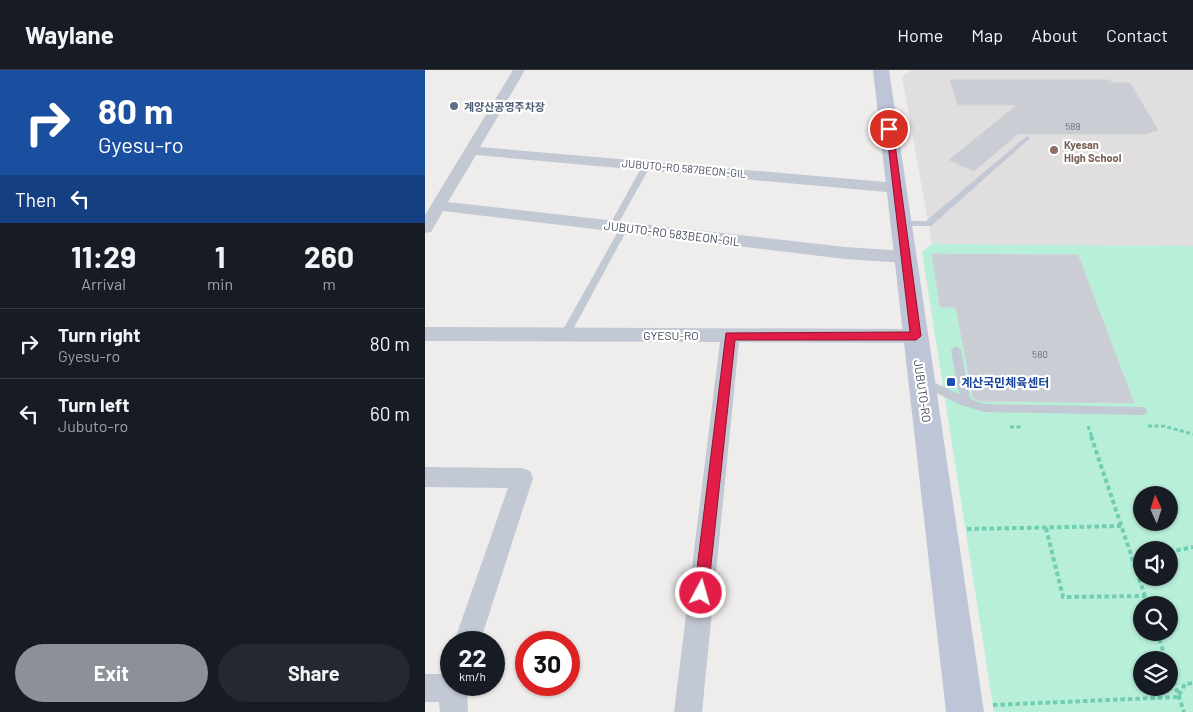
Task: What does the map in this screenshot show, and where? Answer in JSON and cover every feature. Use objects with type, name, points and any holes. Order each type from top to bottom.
[{"type":"main road","name":"JUBUTO-RO","points":[[881,70],[965,712]]},
{"type":"street","points":[[425,228],[519,70]]},
{"type":"street","name":"JUBUTO-RO 587BEON-GIL","points":[[472,150],[897,188]]},
{"type":"street","name":"JUBUTO-RO 583BEON-GIL","points":[[438,206],[845,253],[906,257]]},
{"type":"street","name":"GYESU-RO","points":[[425,334],[916,336]]},
{"type":"street","points":[[688,712],[730,336]]},
{"type":"street","points":[[425,477],[522,478],[471,631]]},
{"type":"street","points":[[425,688],[440,692]]},
{"type":"lane","points":[[901,224],[928,224],[1027,138]]},
{"type":"lane","points":[[565,335],[619,227],[647,165]]},
{"type":"lane","points":[[956,350],[965,402]]},
{"type":"lane","points":[[922,381],[965,402],[984,408],[1005,410],[1141,411]]},
{"type":"path","points":[[1088,426],[1133,560]]},
{"type":"path","points":[[965,529],[1121,526]]},
{"type":"path","points":[[1046,528],[1063,597],[1133,596]]},
{"type":"path","points":[[1178,550],[1193,547]]},
{"type":"path","points":[[1142,586],[1145,596]]},
{"type":"path","points":[[1184,712],[1178,695],[1185,684],[1193,683]]},
{"type":"path","points":[[993,705],[1178,696]]},
{"type":"shaded area","name":"Kyesan High School","points":[[912,70],[1193,70],[1193,246],[932,244],[902,76]]},
{"type":"green space","points":[[932,244],[1193,246],[1193,712],[994,712],[922,252]]},
{"type":"building","points":[[950,80],[1110,80],[1112,83],[1130,83],[1158,130],[1146,134],[1018,134],[974,171],[949,160],[1017,105],[958,105]]},
{"type":"building","points":[[932,254],[1078,255],[1134,403],[981,401],[973,398],[956,307],[940,307]]},
{"type":"place","name":"계양산공영주차장","points":[[454,106]]},
{"type":"place","name":"Kyesan High School","points":[[1054,150]]},
{"type":"place","name":"계산국민체육센터","points":[[951,382]]},
{"type":"route","points":[[701,593],[730,336],[916,336],[889,129]]}]
